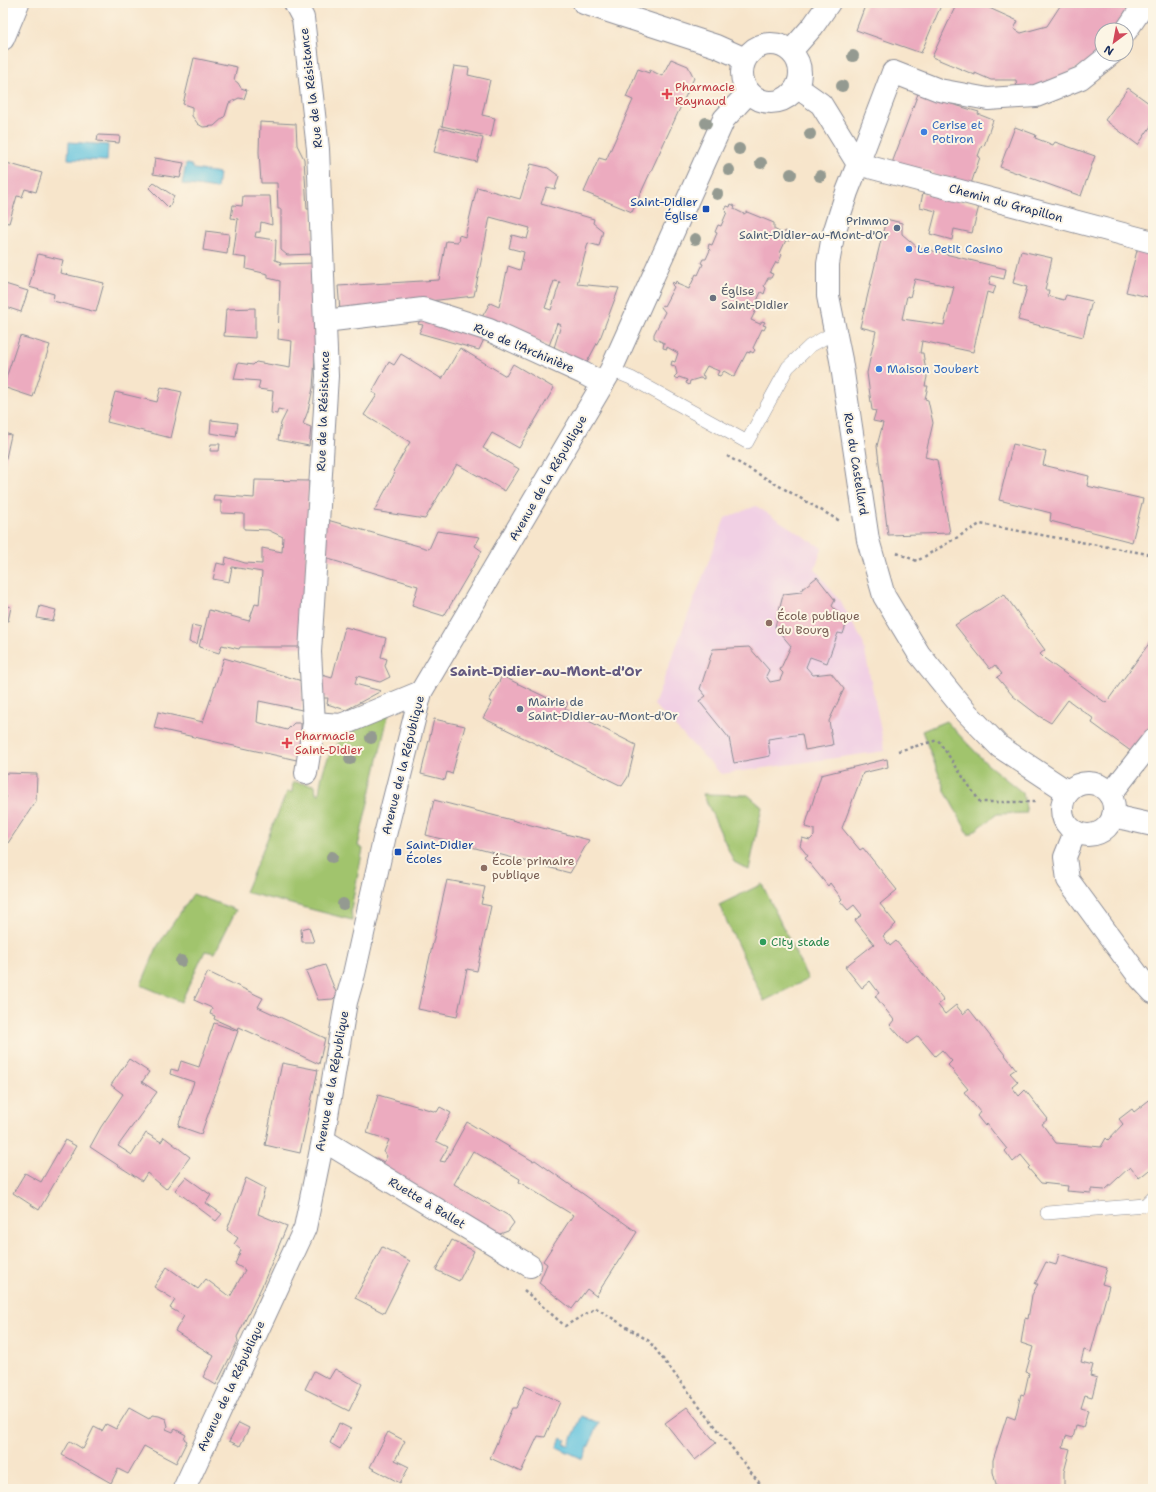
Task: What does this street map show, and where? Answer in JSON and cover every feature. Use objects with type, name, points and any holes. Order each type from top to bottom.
[{"type":"street","points":[[3,39],[18,3]]},
{"type":"street","name":"Rue de la Résistance","points":[[295,3],[302,18],[318,149],[327,376],[310,652],[314,723],[306,773]]},
{"type":"street","points":[[584,3],[716,46],[745,59]]},
{"type":"street","points":[[791,51],[813,26],[829,3]]},
{"type":"street","points":[[1132,22],[1145,3]]},
{"type":"street","points":[[766,44],[783,46],[791,51],[797,59],[800,68],[800,78],[797,87],[791,94],[774,102],[756,98],[749,92],[743,82],[742,70],[745,59],[758,47],[766,44]]},
{"type":"street","name":"Rue du Castellard","points":[[1065,797],[1000,747],[966,712],[919,654],[884,596],[868,540],[841,360],[828,296],[828,264],[833,236],[847,192],[893,72],[939,90],[988,99],[1036,96],[1081,78],[1101,62]]},
{"type":"street","points":[[797,87],[821,104],[858,164]]},
{"type":"street","name":"Avenue de la République","points":[[184,1489],[305,1228],[323,1140],[346,1002],[354,974],[385,835],[421,692],[607,377],[724,119],[749,92]]},
{"type":"street","name":"Chemin du Grapillon","points":[[858,164],[1153,242]]},
{"type":"street","name":"Rue de l'Archinière","points":[[325,320],[423,309],[489,330],[583,373],[607,377]]},
{"type":"street","points":[[314,723],[341,725],[421,692]]},
{"type":"street","points":[[1110,795],[1153,740]]},
{"type":"street","points":[[1090,782],[1098,784],[1110,795],[1114,805],[1113,816],[1105,829],[1091,835],[1075,832],[1067,824],[1062,814],[1065,797],[1074,786],[1090,782]]},
{"type":"street","points":[[1113,816],[1153,825]]},
{"type":"street","points":[[1075,832],[1065,857],[1068,880],[1140,978],[1153,992]]},
{"type":"street","name":"Ruette à Ballet","points":[[323,1140],[530,1266]]},
{"type":"lane","points":[[607,377],[631,378],[747,442],[788,367],[810,346],[835,332]]},
{"type":"lane","points":[[1047,1213],[1145,1205],[1153,1197]]},
{"type":"path","points":[[898,751],[938,740],[980,802],[1065,797]]},
{"type":"path","points":[[530,1266],[520,1287],[565,1326],[596,1308],[649,1341],[764,1489]]},
{"type":"shaded area","name":"École publique du Bourg","points":[[756,506],[822,548],[815,569],[842,604],[863,642],[885,751],[721,774],[654,705],[725,518]]},
{"type":"green space","points":[[389,712],[358,846],[363,849],[351,909],[352,920],[245,892],[287,792],[292,792],[293,782],[315,785],[316,794],[319,794],[326,762],[332,751],[349,734]]},
{"type":"green space","points":[[946,721],[987,764],[1023,793],[1027,813],[997,814],[969,835],[946,793],[922,731]]},
{"type":"green space","points":[[703,794],[748,795],[762,807],[749,870],[734,862]]},
{"type":"green space","name":"City stade","points":[[762,884],[808,979],[764,1001],[719,905]]},
{"type":"green space","points":[[193,894],[236,910],[215,953],[205,951],[181,1002],[141,985],[158,945]]},
{"type":"water","points":[[69,142],[108,145],[107,161],[68,159]]},
{"type":"water","points":[[186,164],[191,165],[194,169],[219,173],[217,189],[182,184]]},
{"type":"water","points":[[582,1416],[599,1423],[583,1459],[557,1447],[561,1438],[566,1440],[564,1444],[569,1445]]},
{"type":"building","points":[[866,3],[942,3],[921,53],[856,30]]},
{"type":"building","points":[[957,3],[978,3],[1018,21],[1014,29],[1021,33],[1047,26],[1062,3],[1131,3],[1118,22],[1094,22],[1094,57],[1092,60],[1047,85],[1017,91],[1016,80],[991,80],[932,57]]},
{"type":"building","points":[[194,58],[237,67],[234,80],[241,88],[247,90],[244,99],[239,98],[229,103],[225,116],[214,126],[203,127],[198,124],[192,116],[192,107],[183,104]]},
{"type":"building","points":[[671,59],[688,66],[694,78],[632,212],[584,192],[599,158],[606,160],[633,100],[626,97],[638,69],[649,73],[650,70],[662,76]]},
{"type":"building","points":[[454,66],[469,68],[468,75],[490,80],[482,115],[495,118],[491,137],[442,126]]},
{"type":"building","points":[[1128,88],[1153,106],[1153,123],[1138,145],[1105,120]]},
{"type":"building","points":[[919,91],[948,101],[948,103],[979,112],[978,114],[993,120],[984,146],[982,145],[978,156],[980,157],[971,184],[933,175],[934,172],[919,169],[919,171],[892,163]]},
{"type":"building","points":[[260,122],[296,124],[297,145],[304,159],[307,209],[311,209],[314,254],[287,255],[281,250],[281,209],[278,209],[277,183],[261,183],[259,152]]},
{"type":"building","points":[[1015,127],[1036,135],[1035,138],[1053,145],[1055,142],[1095,156],[1081,196],[1000,167]]},
{"type":"building","points":[[440,128],[483,138],[477,162],[434,152]]},
{"type":"building","points":[[98,135],[120,136],[119,143],[97,141]]},
{"type":"building","points":[[155,158],[184,163],[180,178],[153,174]]},
{"type":"building","points":[[3,162],[42,173],[36,192],[25,189],[22,197],[17,196],[9,223],[3,222]]},
{"type":"building","points":[[531,164],[548,168],[559,176],[555,189],[547,187],[541,204],[594,219],[593,223],[603,231],[599,246],[588,243],[577,284],[619,288],[601,336],[586,364],[554,348],[561,325],[557,323],[549,346],[482,317],[490,303],[499,307],[508,266],[520,270],[524,252],[509,248],[512,235],[527,239],[530,228],[490,217],[474,296],[340,311],[338,286],[439,280],[446,241],[458,242],[459,235],[465,237],[477,187],[520,199]],"holes":[[[554,281],[560,282],[551,310],[545,308]]]},
{"type":"building","points":[[154,183],[174,196],[169,208],[149,188]]},
{"type":"building","points":[[923,193],[979,206],[972,233],[954,229],[952,240],[930,234],[936,211],[920,207]]},
{"type":"building","points":[[243,196],[270,196],[272,225],[261,222],[260,232],[256,232],[255,237],[276,240],[275,260],[281,262],[280,264],[315,263],[316,343],[313,388],[308,411],[303,424],[311,427],[309,446],[278,440],[281,423],[287,411],[278,409],[277,414],[271,413],[273,391],[258,389],[260,381],[234,379],[238,363],[253,365],[256,362],[290,368],[292,341],[278,339],[280,281],[268,278],[268,274],[246,269],[247,258],[233,256],[238,219],[231,218],[233,205],[242,206]]},
{"type":"building","name":"Église Saint-Didier","points":[[731,204],[735,206],[734,209],[744,214],[747,212],[774,223],[774,229],[783,234],[785,231],[790,233],[789,235],[791,236],[789,241],[786,240],[780,253],[782,255],[770,273],[773,274],[771,278],[768,278],[764,286],[766,288],[764,294],[761,292],[756,303],[759,304],[751,320],[760,324],[762,321],[765,322],[763,325],[766,326],[764,330],[762,329],[753,348],[755,350],[753,353],[750,351],[750,353],[747,352],[734,377],[724,371],[720,376],[717,375],[719,371],[707,366],[702,375],[704,376],[704,379],[700,378],[690,381],[689,385],[686,383],[687,380],[679,377],[677,379],[674,377],[677,374],[675,366],[671,365],[672,361],[675,362],[678,353],[667,347],[667,349],[663,348],[664,343],[654,338],[654,334],[665,312],[661,307],[662,305],[664,306],[674,287],[672,285],[673,282],[675,284],[676,281],[678,283],[677,284],[689,289],[696,274],[698,275],[703,264],[701,263],[703,259],[706,259],[710,250],[708,248],[709,244],[712,245],[717,233],[715,232],[718,225],[721,226],[727,212],[725,210],[727,206],[730,207]]},
{"type":"building","points":[[886,219],[902,223],[902,234],[917,247],[1006,269],[1004,279],[991,276],[989,284],[996,286],[993,294],[987,292],[973,352],[922,341],[920,353],[923,353],[927,377],[925,386],[928,386],[925,399],[928,400],[933,423],[925,457],[937,460],[950,533],[888,535],[877,446],[883,423],[873,421],[876,411],[872,410],[867,373],[876,331],[860,327]],"holes":[[[915,279],[954,287],[944,325],[902,319],[907,296],[910,297]]]},
{"type":"building","points":[[206,231],[229,234],[227,254],[203,250]]},
{"type":"building","points":[[1138,247],[1153,251],[1153,298],[1126,292]]},
{"type":"building","points":[[1021,251],[1052,258],[1045,290],[1049,290],[1048,296],[1064,300],[1066,295],[1092,301],[1083,337],[1018,320],[1027,287],[1013,283]]},
{"type":"building","points":[[38,254],[63,260],[60,273],[104,283],[96,312],[53,301],[54,294],[29,287]]},
{"type":"building","points":[[5,284],[28,291],[21,312],[3,306],[3,291]]},
{"type":"building","points":[[255,308],[255,338],[224,336],[226,309]]},
{"type":"building","points":[[421,318],[486,335],[479,350],[419,333],[423,325],[418,324]]},
{"type":"building","points":[[20,336],[50,345],[33,397],[3,387]]},
{"type":"building","points":[[460,348],[506,376],[513,364],[554,388],[519,448],[492,433],[483,448],[519,469],[505,491],[457,464],[425,519],[374,511],[395,473],[393,471],[410,442],[364,415],[377,395],[372,392],[389,362],[394,365],[401,354],[442,379]]},
{"type":"building","points":[[161,387],[182,392],[171,438],[107,422],[115,392],[157,402]]},
{"type":"building","points":[[211,420],[238,423],[236,437],[210,433]]},
{"type":"building","points":[[3,433],[11,435],[4,467],[3,466]]},
{"type":"building","points":[[211,444],[220,444],[219,451],[210,451]]},
{"type":"building","points":[[1013,444],[1046,452],[1043,465],[1089,476],[1087,486],[1143,499],[1132,542],[1050,521],[1051,513],[999,500]]},
{"type":"building","points":[[255,480],[309,481],[303,647],[240,647],[239,649],[222,645],[219,653],[199,647],[209,610],[249,621],[255,604],[259,605],[262,572],[232,567],[229,582],[213,579],[217,563],[225,565],[226,557],[245,563],[262,564],[262,548],[282,552],[283,537],[268,530],[244,529],[244,514],[221,513],[221,501],[213,501],[214,495],[254,498]]},
{"type":"building","points":[[324,519],[429,549],[437,531],[480,537],[475,546],[482,551],[444,616],[412,606],[418,586],[325,558]]},
{"type":"building","points":[[817,577],[835,600],[832,606],[847,622],[843,634],[838,633],[827,663],[810,657],[806,667],[813,675],[831,673],[844,689],[829,721],[833,745],[805,750],[802,734],[768,739],[770,756],[734,763],[729,738],[699,701],[706,696],[700,689],[713,649],[749,647],[769,670],[766,676],[770,682],[780,680],[783,673],[780,670],[791,646],[775,627],[782,598],[784,594],[801,592],[802,589]]},
{"type":"building","points":[[1004,594],[1045,650],[1040,654],[1106,703],[1153,638],[1153,723],[1132,752],[1092,723],[1094,719],[1068,700],[1051,723],[1039,716],[1013,696],[997,677],[1002,674],[995,665],[990,669],[955,625]]},
{"type":"building","points":[[3,605],[11,607],[8,621],[3,620]]},
{"type":"building","points":[[40,606],[56,610],[53,621],[37,618]]},
{"type":"building","points":[[192,625],[201,627],[197,644],[189,642]]},
{"type":"building","points":[[345,627],[386,638],[381,657],[387,659],[385,666],[390,677],[380,682],[357,676],[355,684],[381,691],[346,710],[327,704],[328,698],[321,698],[322,675],[332,678]]},
{"type":"building","points":[[224,658],[302,681],[302,710],[259,701],[257,722],[287,730],[294,723],[301,723],[301,761],[154,728],[158,712],[203,722]]},
{"type":"building","points":[[502,676],[560,704],[562,700],[568,703],[565,709],[636,745],[628,777],[622,786],[483,718],[492,702],[489,701]]},
{"type":"building","points":[[434,719],[465,726],[452,774],[447,772],[445,780],[421,774]]},
{"type":"building","points":[[887,759],[888,767],[863,773],[842,828],[860,850],[863,848],[897,890],[880,904],[896,924],[883,936],[890,946],[896,941],[944,1000],[938,1005],[945,1014],[956,1005],[963,1014],[969,1009],[1016,1069],[1010,1073],[1018,1082],[1012,1087],[1019,1096],[1025,1090],[1048,1119],[1042,1124],[1056,1143],[1101,1147],[1106,1138],[1108,1140],[1123,1124],[1119,1119],[1132,1109],[1134,1112],[1153,1097],[1153,1167],[1139,1178],[1130,1167],[1105,1190],[1091,1189],[1091,1193],[1067,1191],[1068,1186],[1041,1183],[1028,1168],[1030,1166],[1021,1155],[1013,1162],[1005,1151],[1007,1149],[987,1124],[985,1126],[977,1116],[980,1112],[964,1092],[968,1089],[948,1065],[952,1061],[942,1050],[935,1056],[918,1036],[907,1044],[890,1025],[894,1020],[875,996],[879,993],[870,981],[862,988],[845,967],[874,944],[855,920],[862,915],[854,905],[848,910],[840,901],[842,899],[830,883],[828,886],[805,858],[808,856],[800,846],[802,838],[810,840],[814,836],[814,829],[805,827],[821,775]]},
{"type":"building","points":[[5,773],[37,774],[36,801],[8,843],[3,840],[3,800],[7,797],[4,795]]},
{"type":"building","points":[[434,800],[589,840],[570,873],[426,835]]},
{"type":"building","points":[[447,880],[485,887],[481,904],[491,906],[477,971],[467,969],[457,1017],[418,1009]]},
{"type":"building","points":[[309,927],[314,942],[302,942],[301,929]]},
{"type":"building","points":[[325,965],[337,995],[333,999],[318,1000],[306,971]]},
{"type":"building","points":[[208,972],[263,998],[258,1007],[325,1038],[319,1064],[239,1027],[238,1030],[214,1019],[215,1016],[210,1014],[212,1008],[194,1000]]},
{"type":"building","points":[[214,1023],[238,1031],[201,1134],[178,1126],[194,1082],[170,1074],[171,1069],[178,1071],[181,1061],[199,1067]]},
{"type":"building","points":[[129,1059],[149,1072],[142,1082],[157,1092],[118,1146],[132,1155],[146,1133],[161,1142],[164,1137],[190,1157],[166,1189],[147,1173],[142,1181],[90,1147],[101,1127],[123,1094],[111,1085]]},
{"type":"building","points":[[282,1063],[318,1070],[300,1153],[265,1145]]},
{"type":"building","points":[[378,1095],[437,1112],[440,1107],[451,1113],[436,1141],[448,1147],[440,1161],[445,1162],[467,1122],[533,1161],[535,1160],[637,1232],[596,1296],[587,1289],[572,1309],[539,1283],[547,1264],[543,1261],[573,1215],[519,1182],[520,1179],[473,1151],[454,1184],[509,1216],[514,1223],[508,1231],[497,1235],[372,1161],[374,1157],[384,1162],[387,1156],[384,1152],[389,1140],[367,1133]]},
{"type":"building","points":[[65,1140],[76,1146],[39,1210],[13,1193],[25,1173],[41,1182]]},
{"type":"building","points":[[186,1177],[211,1195],[206,1203],[222,1214],[216,1221],[175,1190]]},
{"type":"building","points":[[246,1178],[265,1188],[258,1214],[287,1226],[262,1286],[237,1337],[238,1341],[216,1385],[203,1377],[214,1356],[175,1331],[184,1316],[170,1308],[175,1300],[154,1287],[167,1267],[198,1289],[206,1279],[230,1297],[245,1270],[235,1264],[241,1250],[234,1244],[238,1238],[227,1230]]},
{"type":"building","points":[[452,1240],[474,1251],[459,1281],[436,1270]]},
{"type":"building","points":[[382,1247],[410,1261],[384,1313],[355,1298]]},
{"type":"building","points":[[1059,1254],[1107,1268],[1102,1284],[1109,1286],[1091,1352],[1084,1350],[1081,1362],[1093,1365],[1090,1376],[1097,1378],[1092,1397],[1085,1395],[1081,1408],[1088,1410],[1083,1428],[1076,1426],[1073,1438],[1066,1436],[1063,1447],[1070,1449],[1064,1472],[1064,1489],[997,1489],[993,1472],[993,1460],[1007,1416],[1015,1419],[1021,1394],[1024,1395],[1029,1373],[1026,1372],[1033,1347],[1021,1343],[1025,1318],[1028,1319],[1032,1295],[1038,1284],[1035,1284],[1046,1262],[1056,1265]]},
{"type":"building","points":[[335,1369],[362,1384],[349,1411],[305,1389],[314,1371],[329,1379]]},
{"type":"building","points":[[525,1386],[560,1402],[545,1437],[538,1436],[521,1472],[490,1458],[512,1408],[516,1408]]},
{"type":"building","points":[[687,1407],[716,1443],[695,1460],[665,1423]]},
{"type":"building","points":[[129,1408],[149,1419],[152,1415],[166,1419],[168,1426],[166,1429],[173,1432],[175,1429],[186,1435],[184,1439],[187,1441],[176,1463],[144,1446],[128,1474],[118,1469],[111,1483],[62,1455],[70,1441],[83,1449],[94,1427],[102,1431],[106,1424],[116,1429]]},
{"type":"building","points":[[239,1423],[249,1428],[240,1446],[229,1441]]},
{"type":"building","points":[[339,1423],[351,1429],[340,1449],[330,1443]]},
{"type":"building","points":[[388,1432],[405,1441],[395,1460],[409,1467],[400,1483],[370,1467]]},
{"type":"place","name":"Pharmacie Raynaud","points":[[667,94]]},
{"type":"place","name":"Cerise et Potiron","points":[[924,132]]},
{"type":"place","name":"Saint-Didier Église","points":[[706,209]]},
{"type":"place","name":"Primmo Saint-Didier-au-Mont-d'Or","points":[[897,228]]},
{"type":"place","name":"Le Petit Casino","points":[[909,249]]},
{"type":"place","name":"Église Saint-Didier","points":[[713,298]]},
{"type":"place","name":"Maison Joubert","points":[[879,369]]},
{"type":"place","name":"École publique du Bourg","points":[[769,623]]},
{"type":"place","name":"Mairie de Saint-Didier-au-Mont-d'Or","points":[[520,709]]},
{"type":"place","name":"Pharmacie Saint-Didier","points":[[287,743]]},
{"type":"place","name":"Saint-Didier Écoles","points":[[398,852]]},
{"type":"place","name":"École primaire publique","points":[[484,868]]},
{"type":"place","name":"City stade","points":[[763,942]]},
{"type":"district","name":"Saint-Didier-au-Mont-d'Or","points":[[546,671]]}]
